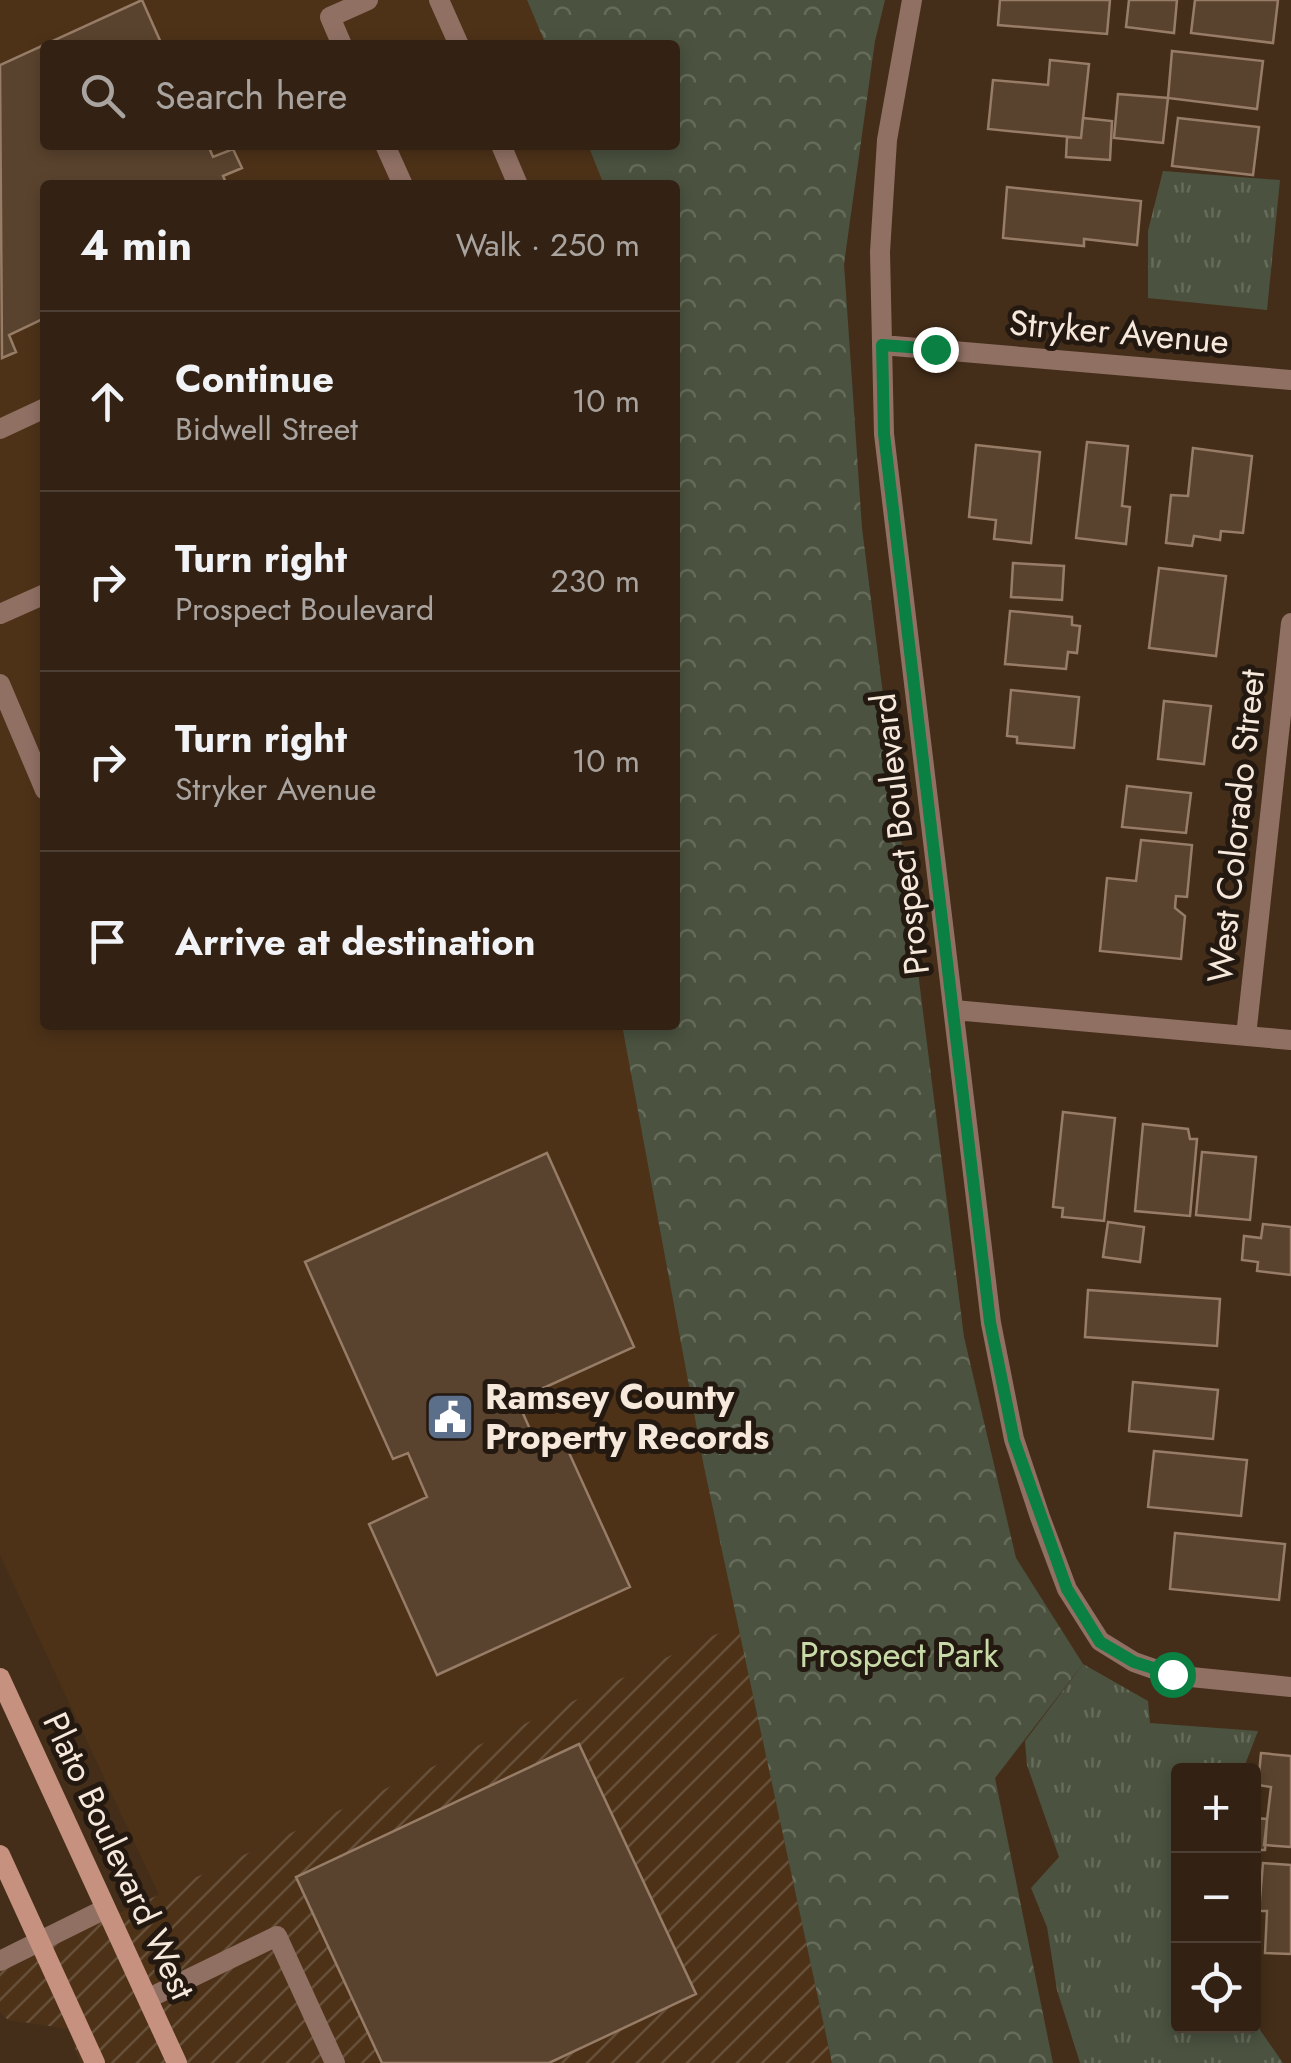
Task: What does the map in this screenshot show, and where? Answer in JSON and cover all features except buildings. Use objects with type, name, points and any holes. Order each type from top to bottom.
[{"type":"street","points":[[340,40],[330,17],[368,0]]},
{"type":"street","points":[[440,0],[456,40]]},
{"type":"street","name":"Prospect Boulevard","points":[[912,0],[887,140],[880,252],[884,434],[990,1322],[1014,1440],[1067,1589],[1100,1642],[1134,1662],[1172,1674],[1291,1687]]},
{"type":"street","points":[[388,150],[400,180]]},
{"type":"street","points":[[503,150],[516,180]]},
{"type":"street","name":"Stryker Avenue","points":[[882,345],[1291,380]]},
{"type":"street","points":[[0,429],[40,410]]},
{"type":"street","points":[[0,614],[40,596]]},
{"type":"street","name":"West Colorado Street","points":[[1246,1036],[1291,622]]},
{"type":"street","points":[[0,684],[40,778]]},
{"type":"street","points":[[954,1010],[1291,1040]]},
{"type":"street","name":"Plato Boulevard West","points":[[0,1678],[177,2063]]},
{"type":"street","points":[[0,1856],[95,2063]]},
{"type":"street","points":[[0,1961],[106,1908]]},
{"type":"street","points":[[148,1998],[277,1936],[334,2063]]},
{"type":"shaded area","points":[[0,0],[527,0],[544,40],[40,40],[40,150],[590,150],[603,180],[40,180],[40,1030],[623,1030],[704,1467],[738,1624],[159,1895],[0,1555]]},
{"type":"shaded area","points":[[738,1624],[832,2063],[80,2063],[69,2029],[8,2020],[0,2012],[0,1969]]},
{"type":"green space","name":"Prospect Park","points":[[527,0],[885,0],[875,41],[844,264],[862,528],[964,1337],[1016,1558],[1083,1664],[995,1778],[1053,2063],[832,2063],[704,1467],[623,1030],[680,1030],[680,180],[602,180],[590,150],[680,150],[680,40],[544,40]]},
{"type":"green space","points":[[1163,171],[1280,180],[1267,310],[1148,298],[1148,231]]},
{"type":"green space","points":[[1083,1664],[1148,1701],[1150,1723],[1258,1731],[1246,1763],[1171,1763],[1171,2033],[1261,2031],[1283,2063],[1080,2063],[1057,1990],[1047,1927],[1031,1888],[1059,1857],[1027,1765],[1025,1741]]},
{"type":"place","name":"Ramsey County Property Records","points":[[450,1417]]},
{"type":"route","points":[[935,349],[882,345],[884,434],[990,1322],[1014,1440],[1067,1589],[1100,1642],[1134,1662],[1172,1674]]}]
